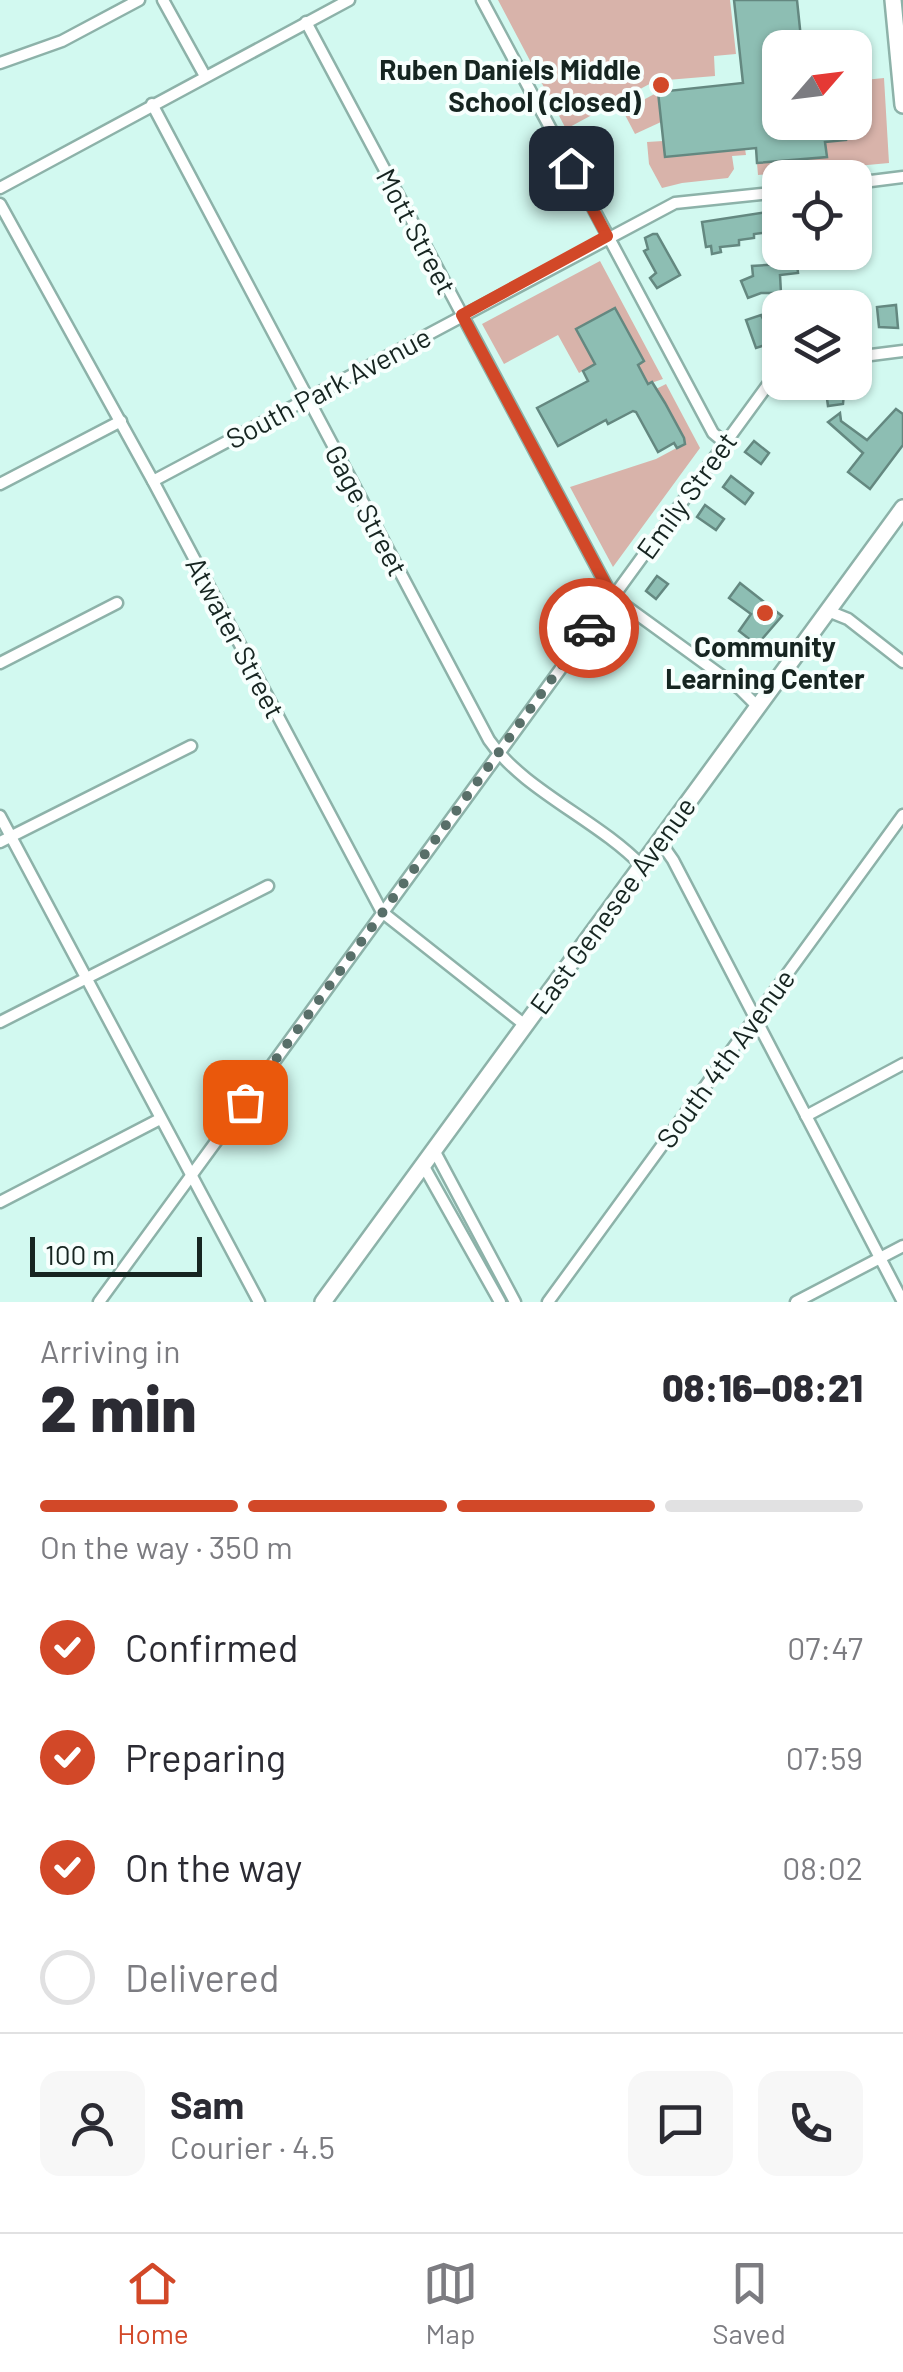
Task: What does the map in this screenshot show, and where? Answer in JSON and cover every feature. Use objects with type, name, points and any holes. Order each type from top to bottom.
[{"type":"main road","points":[[893,0],[903,105]]},
{"type":"main road","name":"East Genesee Avenue","points":[[322,1302],[903,508]]},
{"type":"street","points":[[0,63],[62,40],[139,0]]},
{"type":"street","points":[[164,0],[205,76]]},
{"type":"street","points":[[0,188],[350,0]]},
{"type":"street","points":[[482,0],[712,434],[725,443]]},
{"type":"street","name":"Mott Street","points":[[306,22],[612,596],[740,689],[757,706]]},
{"type":"street","name":"Gage Street","points":[[152,104],[498,754],[625,848],[642,866]]},
{"type":"street","points":[[872,181],[903,177]]},
{"type":"street","name":"South Park Avenue","points":[[153,481],[675,202],[762,194]]},
{"type":"street","name":"Atwater Street","points":[[0,204],[121,421],[382,912],[524,1025]]},
{"type":"street","points":[[872,355],[903,351]]},
{"type":"street","name":"Emily Street","points":[[99,1302],[762,393]]},
{"type":"street","points":[[0,484],[121,421]]},
{"type":"street","points":[[0,663],[117,603]]},
{"type":"street","points":[[828,610],[848,619],[903,662]]},
{"type":"street","points":[[5,839],[191,746]]},
{"type":"street","name":"South 4th Avenue","points":[[548,1302],[903,815]]},
{"type":"street","points":[[0,816],[5,839],[86,978],[259,1302]]},
{"type":"street","points":[[659,840],[673,860],[903,1302]]},
{"type":"street","points":[[0,1022],[268,886]]},
{"type":"street","points":[[806,1116],[903,1064]]},
{"type":"street","points":[[0,1202],[160,1119]]},
{"type":"street","points":[[434,1150],[514,1302]]},
{"type":"street","points":[[423,1165],[500,1302]]},
{"type":"street","points":[[796,1302],[903,1246]]},
{"type":"shaded area","points":[[498,0],[730,0],[736,54],[714,56],[715,76],[655,81],[566,129]]},
{"type":"shaded area","points":[[884,78],[889,163],[792,160],[826,157],[825,142],[872,140],[872,79]]},
{"type":"shaded area","points":[[658,92],[661,122],[635,134],[623,111]]},
{"type":"shaded area","points":[[663,141],[665,157],[745,149],[746,155],[732,156],[734,169],[728,178],[662,188],[649,164],[647,142]]},
{"type":"shaded area","points":[[600,261],[663,379],[648,384],[637,365],[644,361],[615,308],[576,329],[595,364],[579,373],[558,335],[504,364],[482,324]]},
{"type":"shaded area","points":[[666,384],[700,448],[613,567],[570,487],[656,459],[684,444],[684,437],[656,389]]},
{"type":"building","points":[[734,0],[797,0],[800,30],[762,30],[762,140],[846,140],[825,142],[827,157],[757,163],[756,148],[665,157],[658,92],[743,83]]},
{"type":"building","points":[[762,213],[762,233],[739,240],[739,245],[720,247],[721,252],[712,254],[711,246],[706,247],[702,222]]},
{"type":"building","points":[[657,234],[680,275],[657,288],[650,278],[656,273],[644,251],[648,249],[645,238]]},
{"type":"building","points":[[752,266],[798,273],[780,275],[781,290],[762,290],[748,298],[741,281],[753,276]]},
{"type":"building","points":[[896,305],[898,328],[879,327],[877,307]]},
{"type":"building","points":[[615,308],[644,361],[638,365],[648,384],[652,382],[684,438],[685,444],[677,448],[674,443],[658,452],[633,411],[608,424],[606,420],[558,446],[537,408],[588,381],[583,371],[595,364],[576,329]]},
{"type":"building","points":[[761,315],[762,346],[756,348],[746,320]]},
{"type":"building","points":[[827,400],[843,400],[843,404],[828,406]]},
{"type":"building","points":[[896,409],[903,414],[903,445],[870,489],[848,472],[863,453],[828,422],[840,413],[841,421],[867,440]]},
{"type":"building","points":[[754,441],[769,453],[761,464],[745,452]]},
{"type":"building","points":[[731,476],[753,493],[745,504],[723,487]]},
{"type":"building","points":[[705,505],[724,519],[716,530],[697,517]]},
{"type":"building","points":[[657,576],[668,584],[656,599],[646,591]]},
{"type":"building","name":"Community Learning Center","points":[[740,583],[782,616],[757,645],[739,631],[751,614],[729,598]]},
{"type":"way so far","points":[[245,1102],[589,628]]},
{"type":"place","name":"Ruben Daniels Middle School (closed)","points":[[661,85]]},
{"type":"place","name":"Community Learning Center","points":[[765,613]]},
{"type":"route","points":[[571,168],[607,236],[462,315],[612,596],[589,628]]}]
